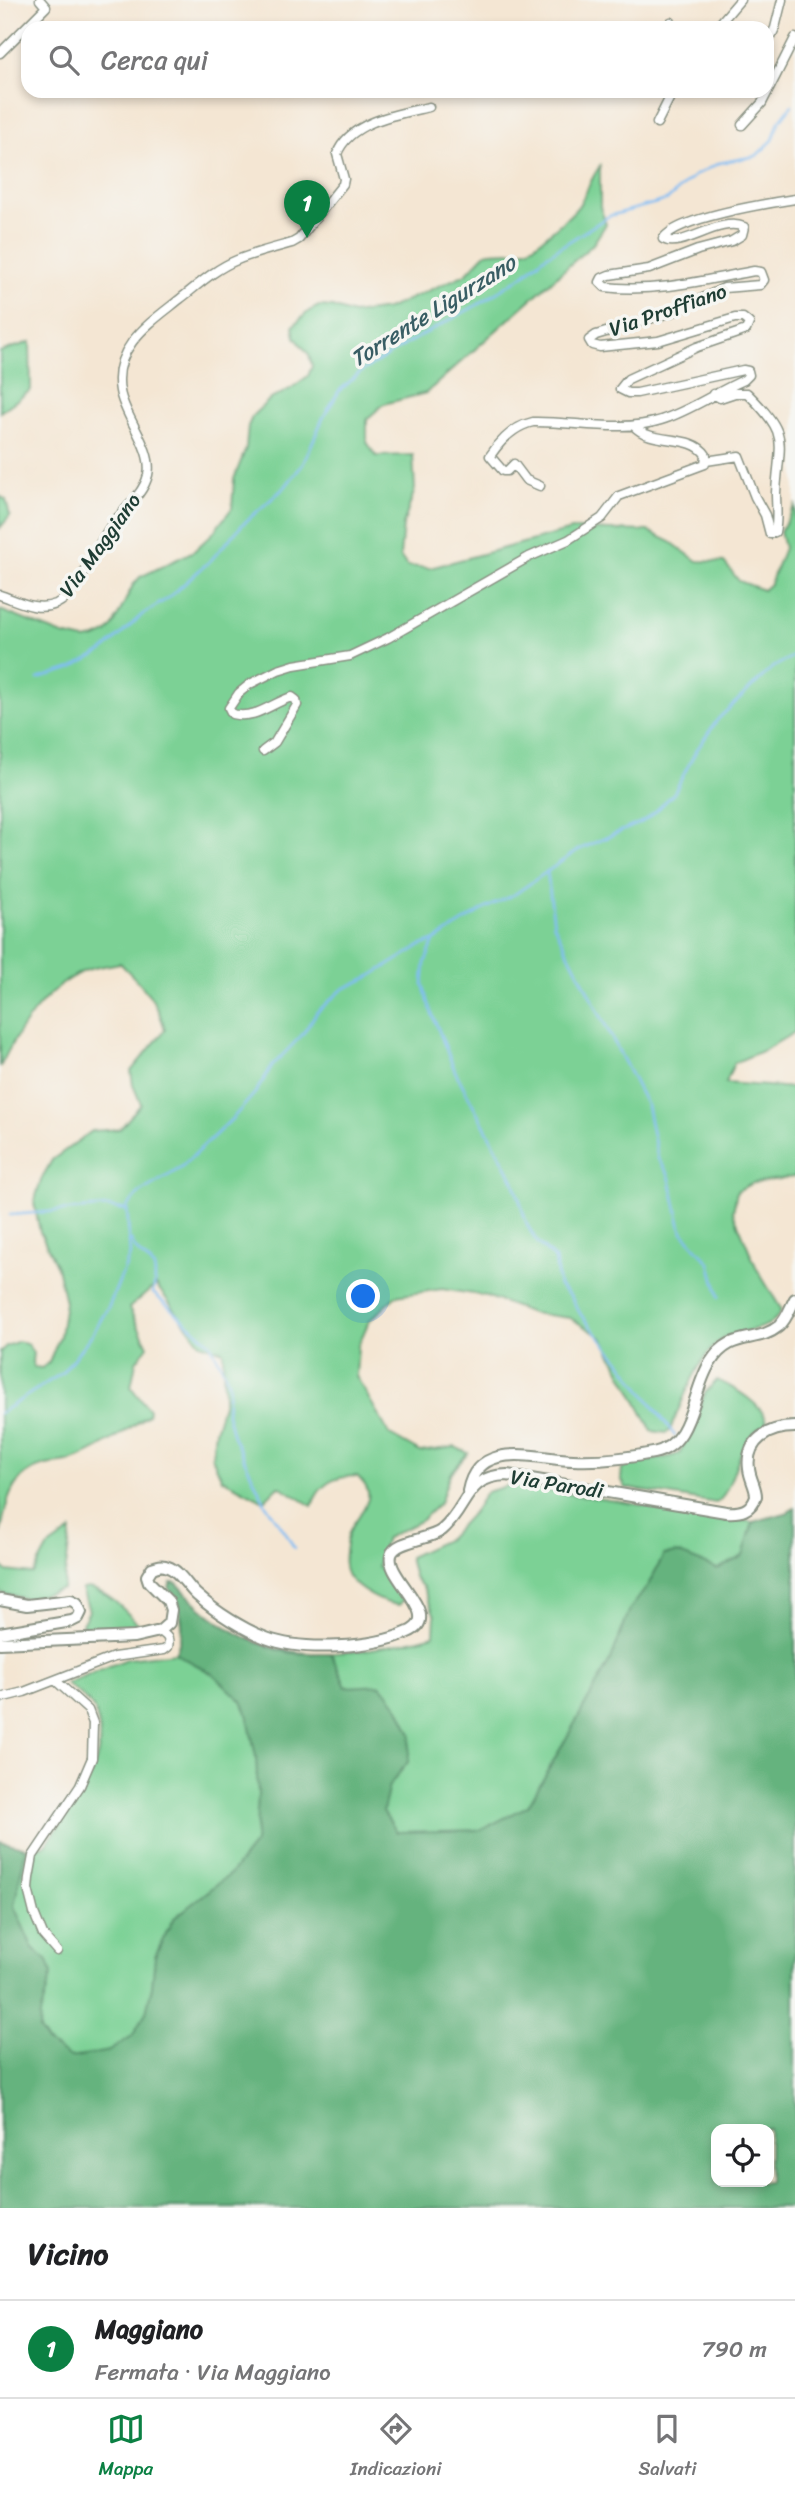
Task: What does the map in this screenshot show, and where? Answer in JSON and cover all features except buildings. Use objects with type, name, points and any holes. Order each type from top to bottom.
[{"type":"street","points":[[28,21],[43,4],[54,0]]},
{"type":"street","points":[[722,21],[740,0]]},
{"type":"street","points":[[774,30],[782,0]]},
{"type":"street","points":[[0,53],[21,29]]},
{"type":"street","points":[[774,79],[795,38]]},
{"type":"street","points":[[656,123],[669,98]]},
{"type":"street","points":[[742,125],[765,98]]},
{"type":"street","name":"Via Maggiano","points":[[0,595],[38,607],[53,605],[63,599],[76,584],[111,526],[145,483],[149,469],[146,456],[123,405],[119,380],[123,358],[145,324],[211,274],[235,261],[299,239],[343,184],[337,154],[340,146],[373,121],[429,107]]},
{"type":"street","name":"Via Proffiano","points":[[540,486],[526,480],[514,464],[505,472],[491,458],[492,453],[516,429],[533,422],[634,426],[661,421],[744,380],[749,372],[743,370],[637,393],[625,393],[620,387],[628,379],[689,351],[746,330],[749,324],[744,318],[658,341],[600,346],[592,345],[589,340],[596,335],[676,311],[724,288],[760,285],[764,282],[763,275],[754,271],[642,287],[609,288],[602,286],[600,280],[609,275],[649,269],[698,250],[732,241],[742,235],[745,229],[740,225],[725,226],[674,241],[664,240],[663,236],[670,232],[728,211],[795,199]]},
{"type":"street","name":"Via Proffiano","points":[[263,751],[275,742],[298,705],[292,697],[255,713],[241,716],[232,713],[229,708],[232,701],[250,684],[294,665],[351,656],[387,638],[529,557],[568,540],[601,518],[619,496],[690,471],[706,461],[739,456],[765,515],[768,531],[770,534],[775,532],[781,452],[776,426],[747,393],[735,393],[720,398],[713,394]]},
{"type":"street","name":"Via Proffiano","points":[[634,426],[639,431],[661,439],[700,448],[706,455],[706,461]]},
{"type":"street","points":[[467,1493],[470,1478],[477,1469],[504,1456],[530,1455],[575,1460],[645,1455],[670,1448],[683,1432],[710,1362],[728,1343],[776,1328],[785,1319],[795,1299]]},
{"type":"street","name":"Via Parodi","points":[[160,1631],[169,1623],[172,1610],[168,1601],[149,1582],[147,1576],[152,1567],[162,1565],[169,1567],[198,1596],[229,1618],[274,1641],[303,1646],[335,1646],[406,1633],[418,1625],[420,1612],[393,1568],[393,1551],[399,1545],[427,1538],[442,1530],[453,1519],[467,1493],[487,1477],[507,1475],[726,1512],[741,1512],[749,1508],[755,1496],[749,1471],[752,1444],[769,1432],[795,1427]]},
{"type":"street","points":[[0,1600],[27,1605],[67,1599],[77,1603],[81,1612],[78,1618],[72,1621],[0,1633]]},
{"type":"street","points":[[0,1643],[134,1637],[160,1631],[168,1636],[170,1641],[164,1650],[114,1657],[0,1698]]},
{"type":"street","points":[[55,1680],[88,1710],[93,1723],[92,1758],[80,1786],[33,1856],[29,1878],[28,1889],[34,1913],[43,1935],[57,1951]]},
{"type":"green space","points":[[600,166],[600,207],[606,224],[593,244],[426,393],[384,404],[367,419],[367,442],[376,456],[413,455],[415,489],[403,525],[400,556],[407,566],[430,568],[575,529],[648,531],[671,542],[697,561],[724,562],[739,581],[763,590],[770,584],[784,548],[780,532],[795,506],[795,1032],[734,1063],[726,1083],[795,1088],[795,1177],[752,1183],[737,1191],[733,1212],[757,1269],[781,1309],[771,1323],[728,1336],[712,1348],[697,1369],[670,1430],[666,1433],[652,1431],[603,1338],[570,1318],[531,1313],[486,1296],[442,1289],[396,1296],[369,1321],[358,1346],[356,1376],[390,1435],[420,1452],[455,1447],[468,1453],[450,1474],[440,1503],[422,1520],[386,1538],[378,1566],[401,1592],[404,1599],[399,1605],[364,1591],[352,1581],[346,1571],[345,1552],[349,1532],[368,1499],[367,1489],[357,1476],[328,1483],[319,1492],[312,1506],[279,1486],[264,1501],[222,1479],[212,1457],[215,1431],[224,1401],[223,1351],[200,1343],[156,1285],[129,1308],[148,1346],[136,1362],[131,1387],[149,1410],[148,1415],[93,1451],[70,1461],[34,1469],[24,1476],[11,1492],[0,1537],[0,1352],[6,1346],[19,1341],[28,1345],[33,1353],[34,1367],[42,1368],[49,1362],[60,1336],[65,1302],[57,1267],[40,1232],[34,1203],[41,1180],[52,1160],[92,1131],[120,1129],[141,1104],[133,1085],[131,1071],[165,1030],[153,1001],[120,963],[96,967],[68,980],[44,1001],[15,1039],[0,1067],[0,610],[63,635],[85,640],[107,633],[140,577],[194,551],[212,534],[232,508],[234,479],[246,448],[248,426],[253,415],[269,400],[308,376],[312,366],[309,355],[295,337],[293,326],[309,311],[319,306],[353,314],[387,309],[466,274],[486,253],[529,248],[548,235],[576,209]]},
{"type":"green space","points":[[30,342],[31,390],[0,412],[0,352]]},
{"type":"green space","points":[[0,496],[6,500],[10,516],[0,528]]},
{"type":"green space","points":[[717,1380],[754,1403],[768,1424],[750,1436],[721,1499],[716,1503],[626,1488],[621,1479],[622,1469],[680,1453],[705,1393]]},
{"type":"green space","points":[[510,1485],[753,1522],[795,1508],[795,2208],[0,2208],[0,1841],[26,1848],[46,1845],[88,1781],[99,1746],[99,1728],[92,1706],[66,1683],[127,1659],[175,1653],[182,1628],[180,1612],[169,1588],[171,1582],[177,1584],[208,1615],[231,1630],[255,1642],[280,1649],[305,1653],[357,1651],[434,1635],[435,1616],[423,1587],[414,1578],[409,1557],[448,1539],[475,1510],[486,1492]]},
{"type":"green space","points":[[795,1508],[795,2208],[0,2208],[0,1841],[26,1848],[14,1906],[33,1949],[48,1961],[52,1973],[40,2015],[39,2030],[47,2042],[70,2058],[109,2051],[132,2036],[146,2012],[155,1956],[173,1919],[231,1873],[255,1843],[258,1795],[256,1757],[247,1713],[242,1701],[213,1674],[175,1653],[181,1636],[182,1620],[169,1588],[171,1582],[177,1583],[212,1617],[254,1642],[292,1653],[331,1653],[346,1687],[381,1685],[399,1708],[411,1734],[408,1762],[389,1786],[383,1811],[397,1832],[481,1830],[528,1806],[611,1659],[630,1609],[647,1587],[664,1555],[677,1553],[718,1569],[743,1556],[753,1522]]},
{"type":"green space","points":[[71,1531],[63,1589],[28,1599],[0,1593],[0,1563],[6,1571],[33,1574],[47,1548]]},
{"type":"green space","points":[[88,1588],[111,1599],[141,1627],[117,1633],[87,1633],[82,1624],[89,1611],[82,1589]]},
{"type":"waterway","name":"Torrente Ligurzano","points":[[38,679],[72,668],[103,651],[143,614],[167,599],[211,560],[243,524],[285,487],[303,464],[323,418],[339,391],[362,371],[479,304],[524,275],[543,258],[609,216],[667,200],[694,176],[719,163],[756,156],[773,140],[779,122],[792,105]]},
{"type":"waterway","points":[[0,1413],[62,1373],[93,1333],[109,1306],[130,1255],[127,1207],[139,1193],[179,1169],[233,1118],[255,1093],[273,1065],[302,1035],[317,1012],[343,989],[371,976],[420,946],[434,941],[482,910],[515,894],[578,850],[642,822],[674,793],[696,751],[718,719],[772,668],[795,655]]},
{"type":"waterway","points":[[547,871],[554,925],[647,1106],[658,1159],[669,1175],[682,1232],[710,1263],[719,1297]]},
{"type":"waterway","points":[[434,941],[425,963],[423,984],[431,1011],[455,1071],[514,1181],[527,1225],[538,1243],[555,1259],[559,1286],[571,1297],[581,1315],[620,1361],[675,1436]]},
{"type":"waterway","points":[[10,1215],[108,1207],[127,1210]]},
{"type":"waterway","points":[[131,1240],[153,1266],[153,1293],[210,1343],[229,1385],[227,1414],[233,1436],[266,1505],[294,1548]]},
{"type":"place","name":"Maggiano","points":[[307,238]]}]
